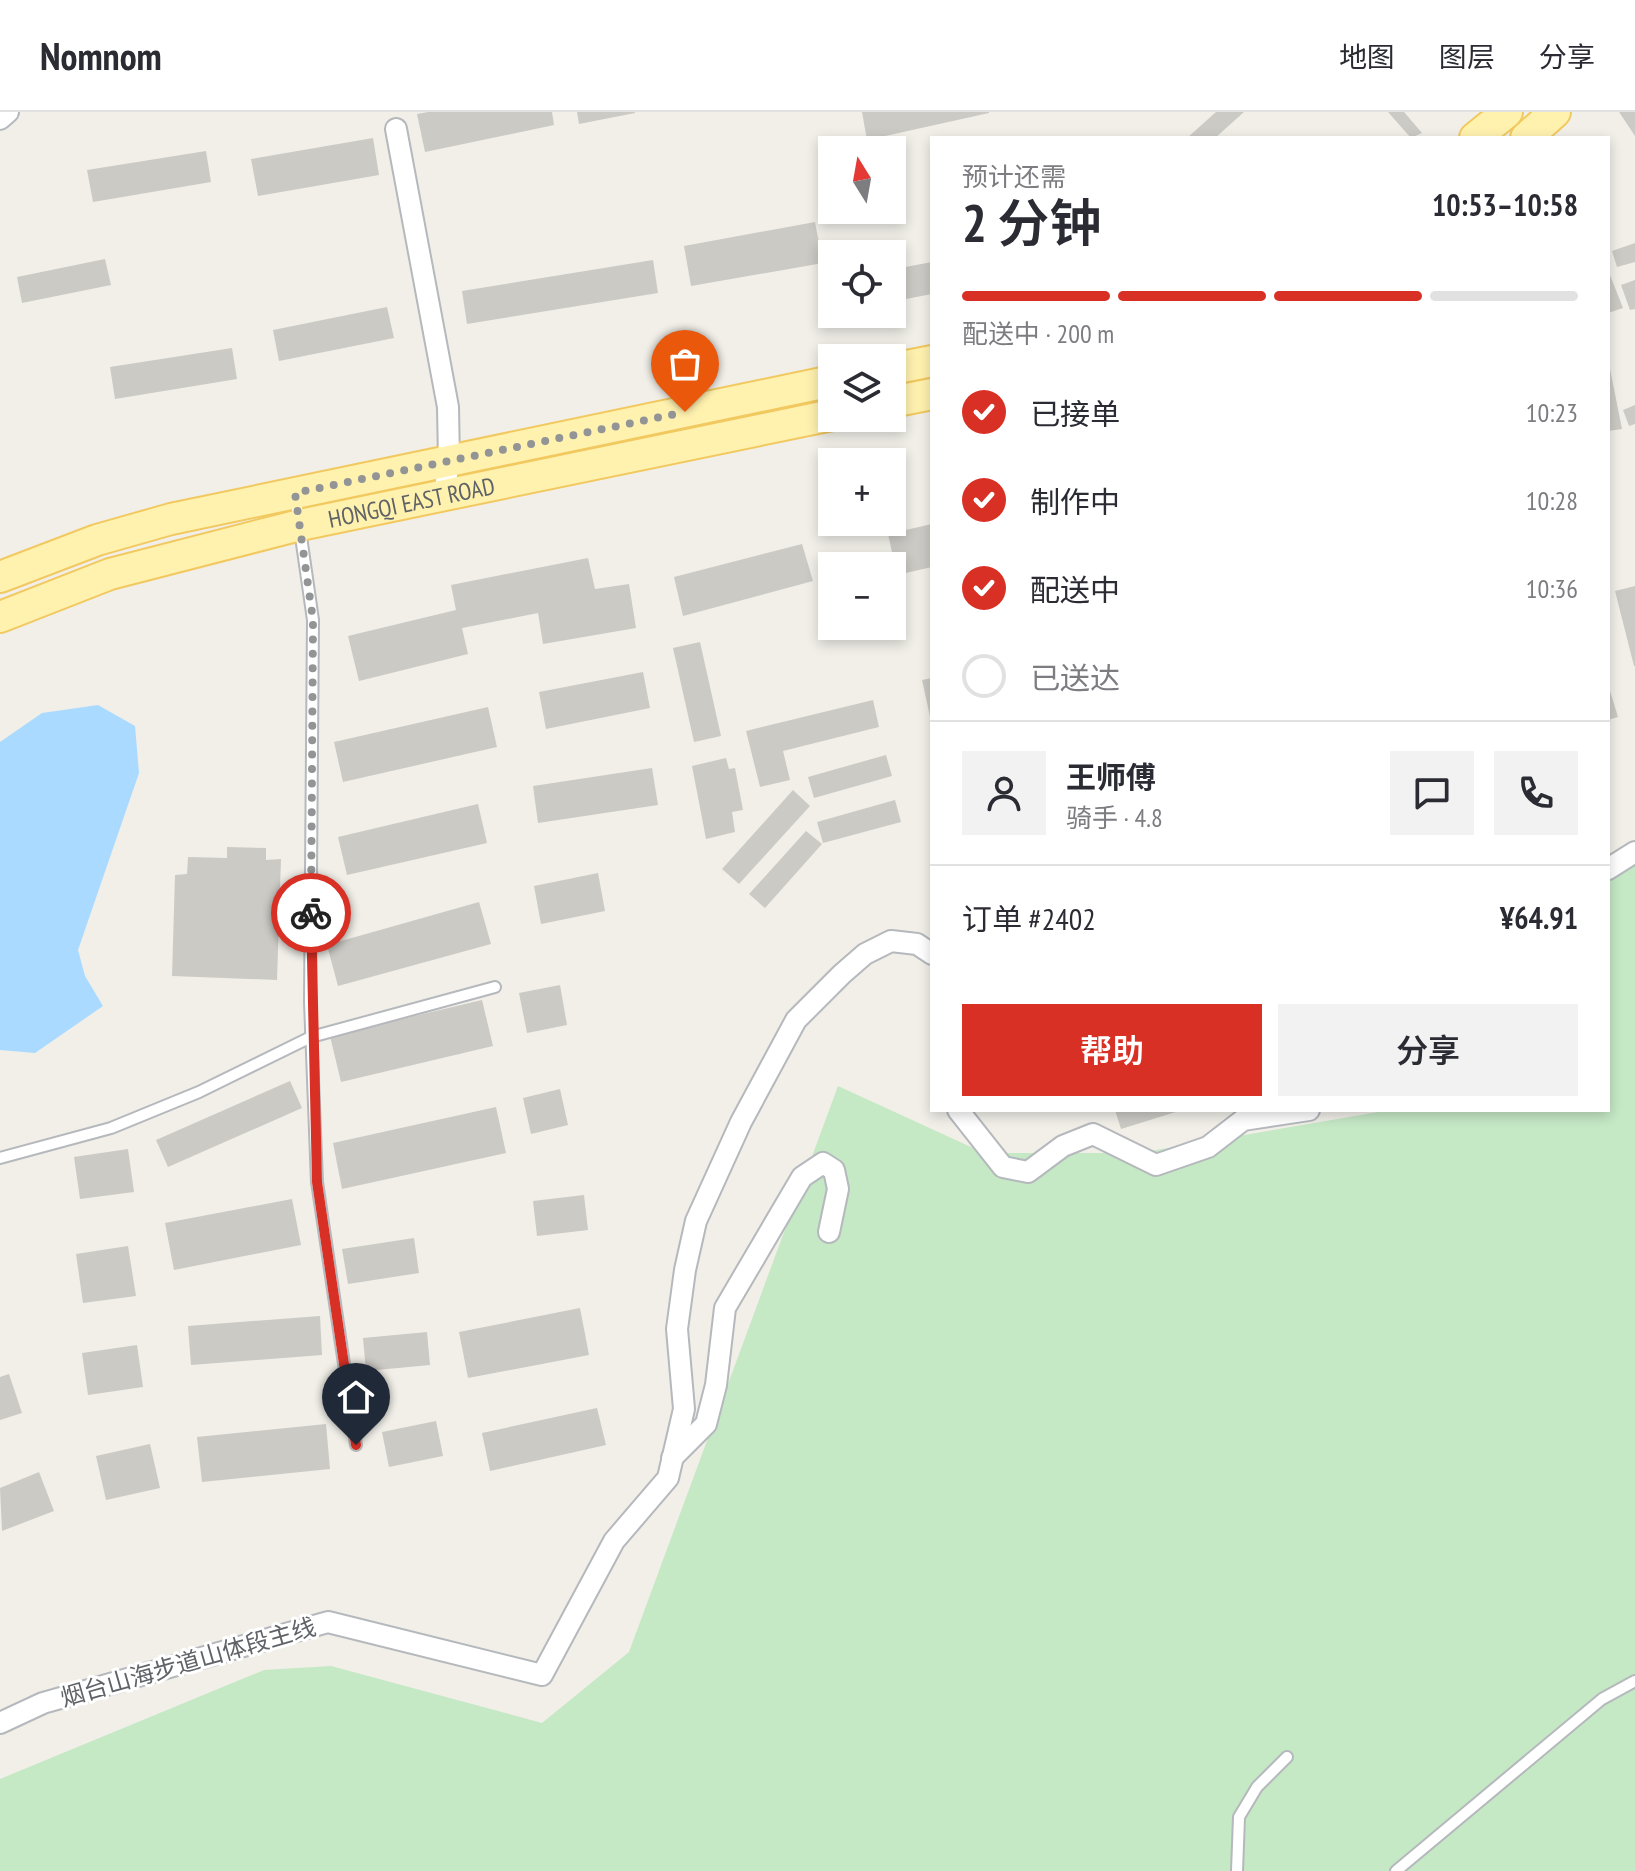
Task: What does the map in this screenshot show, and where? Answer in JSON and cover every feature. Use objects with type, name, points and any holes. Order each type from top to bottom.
[{"type":"main road","points":[[1477,136],[1507,112]]},
{"type":"main road","points":[[1528,136],[1555,112]]},
{"type":"main road","points":[[906,366],[930,361]]},
{"type":"main road","name":"HONGQI EAST ROAD","points":[[0,577],[126,531],[818,384]]},
{"type":"main road","points":[[906,399],[930,394]]},
{"type":"main road","name":"HONGQI EAST ROAD","points":[[0,617],[110,574],[300,525],[818,418]]},
{"type":"street","points":[[0,119],[8,112]]},
{"type":"street","points":[[396,129],[448,407],[449,461],[444,495]]},
{"type":"street","points":[[1610,868],[1635,852]]},
{"type":"street","name":"烟台山海步道山体段主线","points":[[0,1723],[43,1703],[328,1622],[542,1675],[614,1541],[668,1478],[684,1409],[677,1329],[690,1245],[696,1221],[741,1122],[796,1020],[842,974],[865,954],[891,941],[917,944],[930,953]]},
{"type":"street","points":[[960,1112],[1003,1167],[1028,1172],[1063,1146],[1093,1134],[1156,1165],[1208,1147],[1243,1120],[1296,1112]]},
{"type":"street","points":[[672,1458],[706,1424],[716,1385],[725,1308],[802,1177],[823,1163],[834,1170],[838,1189],[829,1232]]},
{"type":"lane","points":[[295,493],[313,620],[311,1037],[317,1182],[356,1445]]},
{"type":"lane","points":[[0,1158],[111,1128],[199,1092],[311,1037],[495,987]]},
{"type":"lane","points":[[1396,1871],[1602,1699],[1635,1681]]},
{"type":"lane","points":[[1237,1871],[1239,1817],[1257,1787],[1287,1757]]},
{"type":"green space","points":[[1635,861],[1635,1871],[0,1871],[0,1779],[264,1670],[331,1666],[542,1723],[629,1652],[838,1086],[984,1153],[1139,1153],[1378,1112],[1610,1112],[1610,877]]},
{"type":"water","points":[[98,705],[135,726],[139,773],[78,950],[85,976],[103,1006],[35,1053],[0,1050],[0,742],[42,713]]},
{"type":"building","points":[[552,112],[554,125],[425,152],[417,114]]},
{"type":"building","points":[[577,112],[635,112],[635,113],[579,124]]},
{"type":"building","points":[[862,112],[989,112],[885,136],[866,136]]},
{"type":"building","points":[[1216,112],[1244,112],[1217,136],[1189,136]]},
{"type":"building","points":[[1388,112],[1404,112],[1422,133],[1409,136]]},
{"type":"building","points":[[1619,112],[1635,112],[1635,136]]},
{"type":"building","points":[[373,138],[379,175],[258,196],[251,159]]},
{"type":"building","points":[[206,151],[211,182],[93,202],[87,170]]},
{"type":"building","points":[[815,222],[818,264],[691,286],[684,246]]},
{"type":"building","points":[[1635,243],[1635,262],[1617,267],[1612,251]]},
{"type":"building","points":[[105,259],[111,285],[22,303],[17,277]]},
{"type":"building","points":[[653,260],[658,293],[467,324],[462,291]]},
{"type":"building","points":[[930,262],[930,294],[906,299],[906,267]]},
{"type":"building","points":[[1610,275],[1623,308],[1610,312]]},
{"type":"building","points":[[1635,280],[1635,309],[1630,310],[1621,285]]},
{"type":"building","points":[[387,307],[394,338],[279,361],[273,330]]},
{"type":"building","points":[[232,348],[237,379],[115,399],[110,367]]},
{"type":"building","points":[[1610,369],[1622,429],[1610,431]]},
{"type":"building","points":[[1635,405],[1635,424],[1629,426],[1623,410]]},
{"type":"building","points":[[930,524],[930,567],[906,573],[906,552],[892,552],[888,536],[906,536],[906,530]]},
{"type":"building","points":[[802,544],[813,581],[683,616],[674,577]]},
{"type":"building","points":[[588,558],[595,589],[629,584],[636,628],[543,644],[538,613],[462,628],[468,654],[359,681],[348,636],[456,610],[451,585]]},
{"type":"building","points":[[1635,586],[1635,666],[1634,666],[1615,591]]},
{"type":"building","points":[[700,642],[721,736],[694,742],[673,648]]},
{"type":"building","points":[[643,672],[650,708],[546,729],[539,692]]},
{"type":"building","points":[[930,678],[930,716],[922,680]]},
{"type":"building","points":[[1610,691],[1618,717],[1610,719]]},
{"type":"building","points":[[873,700],[879,727],[783,751],[790,780],[760,787],[746,731]]},
{"type":"building","points":[[488,707],[497,747],[343,782],[334,742]]},
{"type":"building","points":[[886,755],[892,776],[814,798],[808,777]]},
{"type":"building","points":[[726,758],[729,769],[735,768],[743,810],[732,812],[735,832],[706,839],[692,766]]},
{"type":"building","points":[[652,768],[658,805],[538,823],[533,786]]},
{"type":"building","points":[[793,790],[810,806],[739,884],[722,869]]},
{"type":"building","points":[[895,800],[901,822],[823,843],[817,822]]},
{"type":"building","points":[[478,804],[487,843],[347,875],[338,837]]},
{"type":"building","points":[[806,831],[822,844],[765,908],[749,894]]},
{"type":"building","points":[[227,847],[266,848],[266,860],[281,859],[277,980],[172,976],[175,875],[187,874],[188,857],[227,858]]},
{"type":"building","points":[[598,873],[605,911],[541,924],[534,886]]},
{"type":"building","points":[[479,902],[491,944],[338,986],[327,945]]},
{"type":"building","points":[[560,985],[567,1025],[527,1033],[519,993]]},
{"type":"building","points":[[482,1000],[493,1046],[341,1082],[330,1036]]},
{"type":"building","points":[[290,1081],[302,1108],[168,1167],[156,1140]]},
{"type":"building","points":[[560,1089],[568,1125],[531,1134],[523,1098]]},
{"type":"building","points":[[496,1107],[506,1153],[342,1189],[333,1143]]},
{"type":"building","points":[[1116,1112],[1176,1112],[1121,1129]]},
{"type":"building","points":[[128,1149],[134,1192],[80,1199],[74,1157]]},
{"type":"building","points":[[584,1195],[588,1230],[537,1236],[533,1201]]},
{"type":"building","points":[[292,1199],[301,1245],[174,1270],[165,1223]]},
{"type":"building","points":[[414,1238],[419,1273],[348,1284],[342,1249]]},
{"type":"building","points":[[128,1246],[136,1296],[83,1303],[76,1254]]},
{"type":"building","points":[[580,1308],[589,1355],[468,1378],[459,1332]]},
{"type":"building","points":[[320,1316],[322,1355],[191,1365],[188,1326]]},
{"type":"building","points":[[427,1332],[430,1365],[366,1371],[363,1338]]},
{"type":"building","points":[[137,1345],[143,1387],[88,1395],[82,1353]]},
{"type":"building","points":[[9,1374],[22,1413],[0,1420],[0,1377]]},
{"type":"building","points":[[597,1408],[606,1445],[490,1471],[482,1433]]},
{"type":"building","points":[[436,1421],[443,1456],[389,1467],[382,1432]]},
{"type":"building","points":[[326,1424],[330,1469],[202,1482],[197,1437]]},
{"type":"building","points":[[150,1444],[160,1488],[106,1500],[96,1456]]},
{"type":"building","points":[[39,1472],[54,1511],[2,1531],[0,1488]]},
{"type":"way so far","points":[[311,913],[313,620],[295,493],[685,412]]},
{"type":"route","points":[[311,913],[310,1002],[317,1182],[356,1445]]}]
